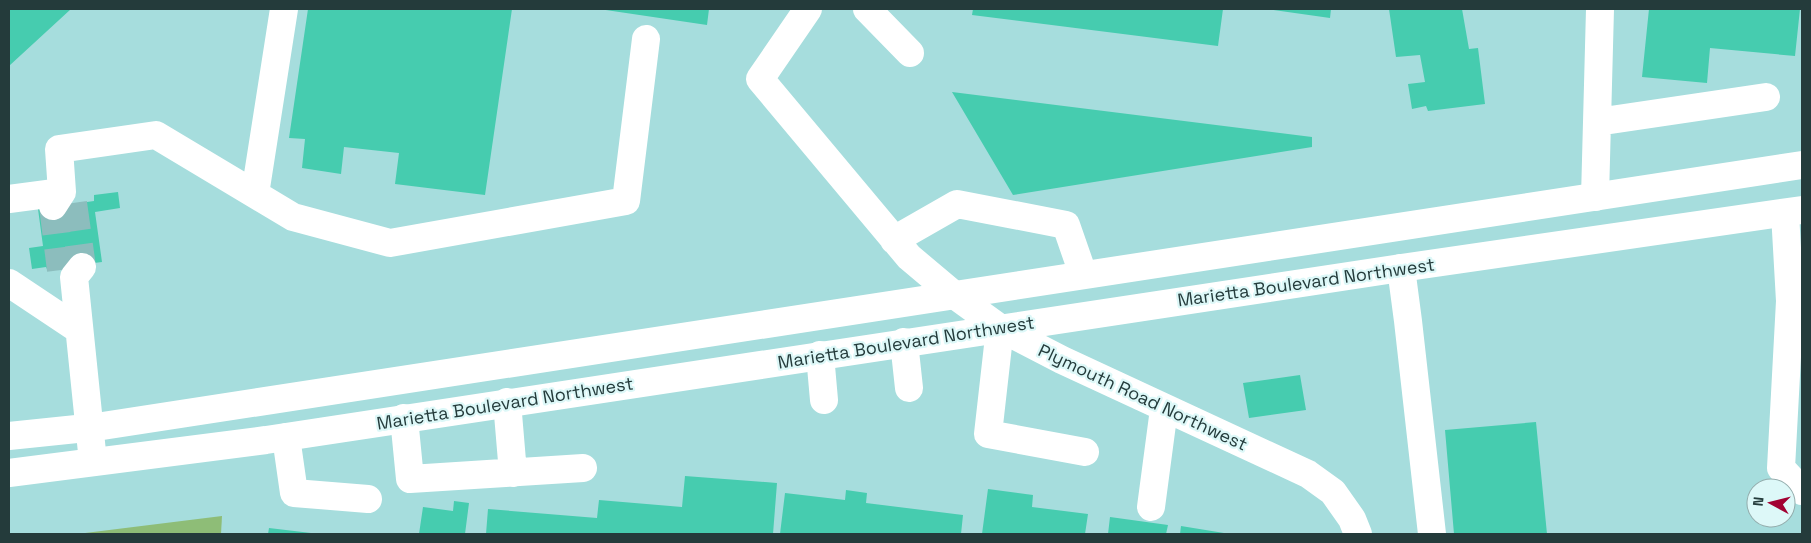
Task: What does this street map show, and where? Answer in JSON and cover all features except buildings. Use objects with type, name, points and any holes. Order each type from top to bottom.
[{"type":"main road","points":[[254,194],[284,9]]},
{"type":"main road","name":"Plymouth Road Northwest","points":[[808,9],[760,79],[909,257],[953,294],[1000,328],[1164,409],[1308,474],[1333,492],[1352,520],[1358,534]]},
{"type":"main road","points":[[867,9],[910,54]]},
{"type":"main road","points":[[1595,196],[1600,9]]},
{"type":"main road","points":[[9,199],[63,200],[59,149],[156,135],[293,217],[390,243],[626,201],[646,39]]},
{"type":"main road","points":[[1597,122],[1766,97]]},
{"type":"main road","points":[[9,436],[90,427],[1802,165]]},
{"type":"main road","points":[[894,240],[957,204],[1066,225],[1083,274]]},
{"type":"main road","points":[[1794,212],[1781,468],[1802,491]]},
{"type":"main road","name":"Marietta Boulevard Northwest","points":[[9,473],[286,437],[904,342],[1794,212]]},
{"type":"main road","points":[[1401,268],[1432,534]]},
{"type":"main road","points":[[72,272],[93,462]]},
{"type":"main road","points":[[9,283],[78,328]]},
{"type":"main road","points":[[1000,328],[988,434],[1085,452]]},
{"type":"main road","points":[[904,342],[909,388]]},
{"type":"main road","points":[[820,355],[824,400]]},
{"type":"main road","points":[[507,402],[513,473]]},
{"type":"main road","points":[[1151,507],[1164,409]]},
{"type":"main road","points":[[404,418],[410,479],[583,468]]},
{"type":"main road","points":[[286,437],[294,493],[368,499]]},
{"type":"green space","points":[[222,516],[221,534],[77,534]]},
{"type":"tunnel","points":[[73,203],[82,267]]},
{"type":"tunnel","points":[[53,206],[61,270]]}]
